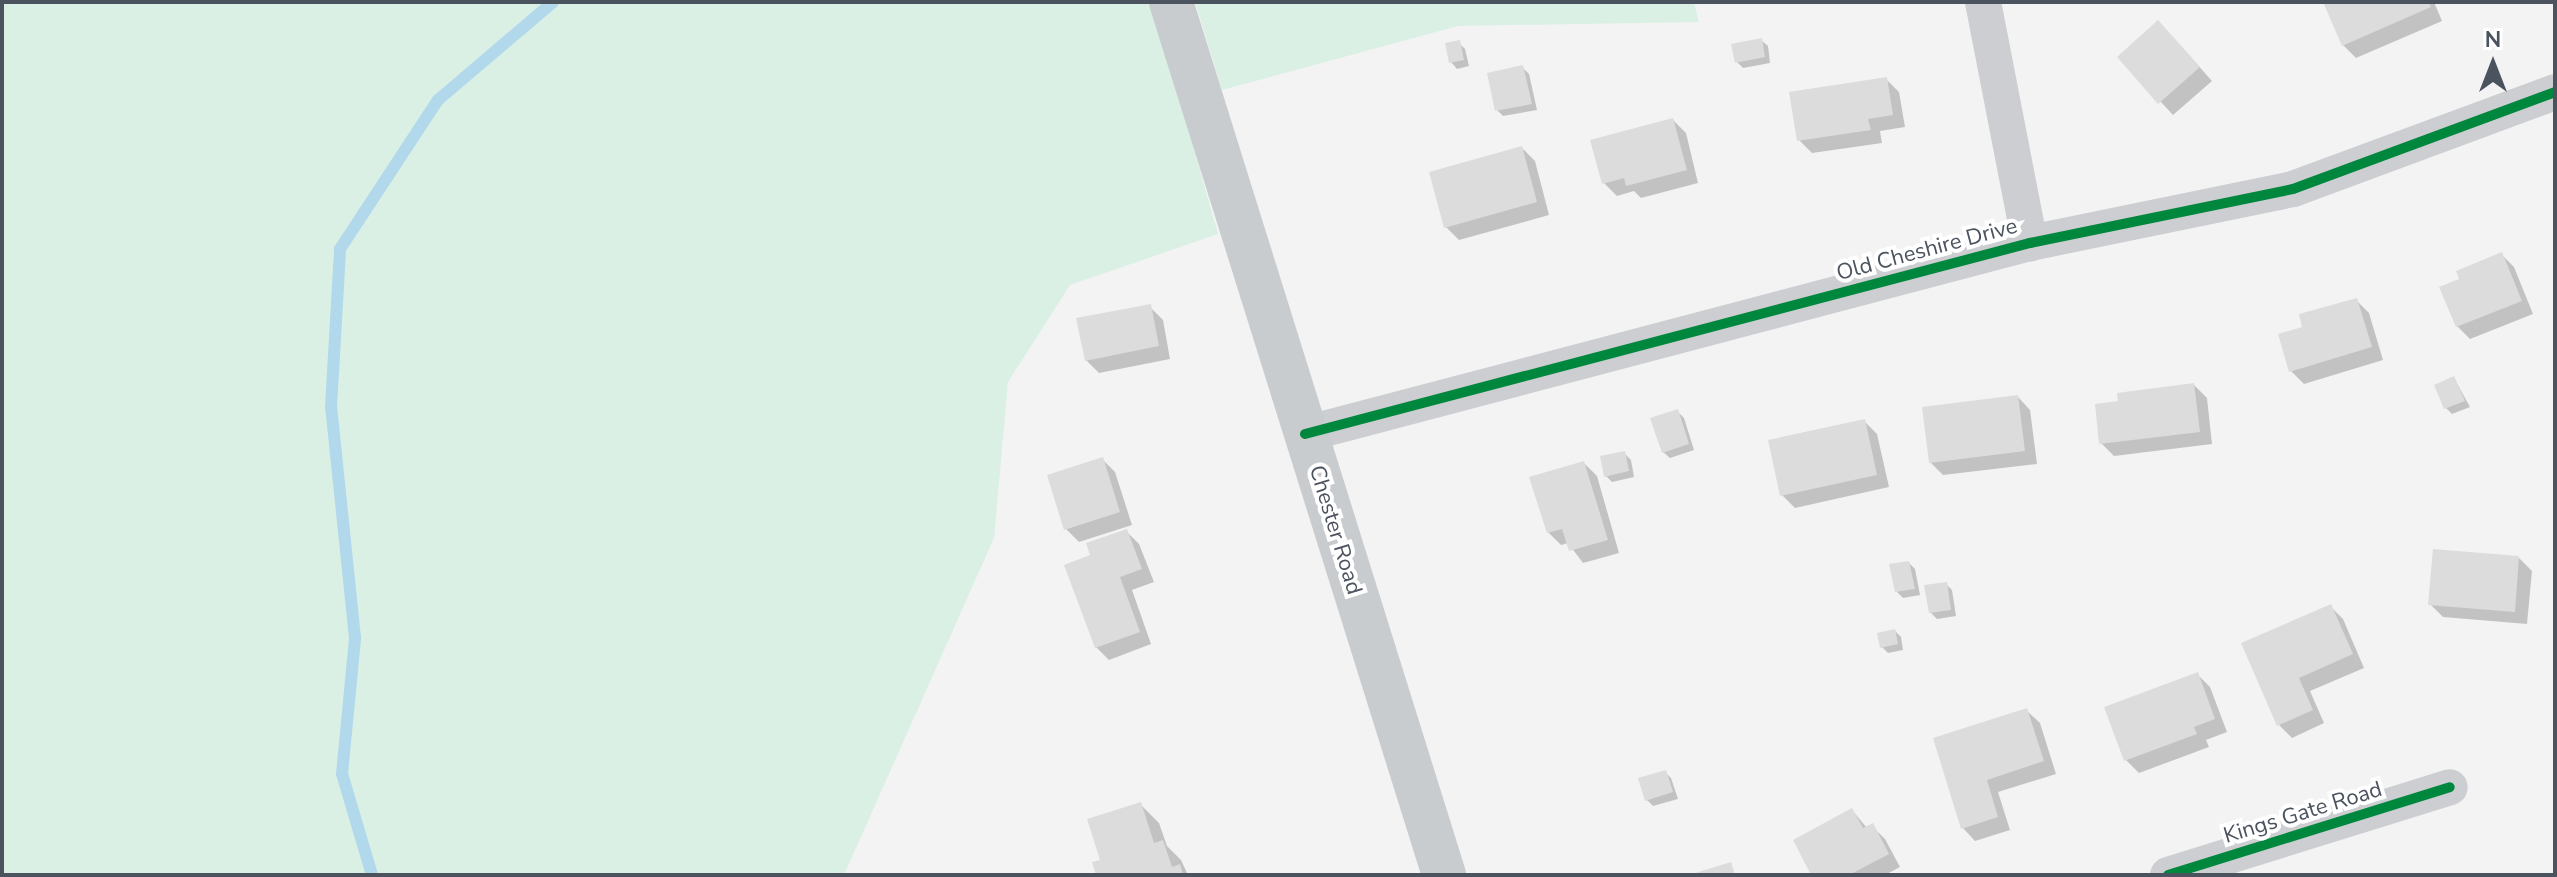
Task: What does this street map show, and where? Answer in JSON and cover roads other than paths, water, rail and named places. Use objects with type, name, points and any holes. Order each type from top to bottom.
[{"type":"main road","name":"Chester Road","points":[[1171,2],[1444,875]]},
{"type":"street","points":[[1983,2],[2030,243]]},
{"type":"street","name":"Old Cheshire Drive","points":[[1305,434],[2030,243],[2293,189],[2555,92]]},
{"type":"street","name":"Kings Gate Road","points":[[2176,874],[2450,787]]},
{"type":"waterway","points":[[372,875],[342,774],[355,638],[331,407],[340,249],[438,100],[553,2]]}]
